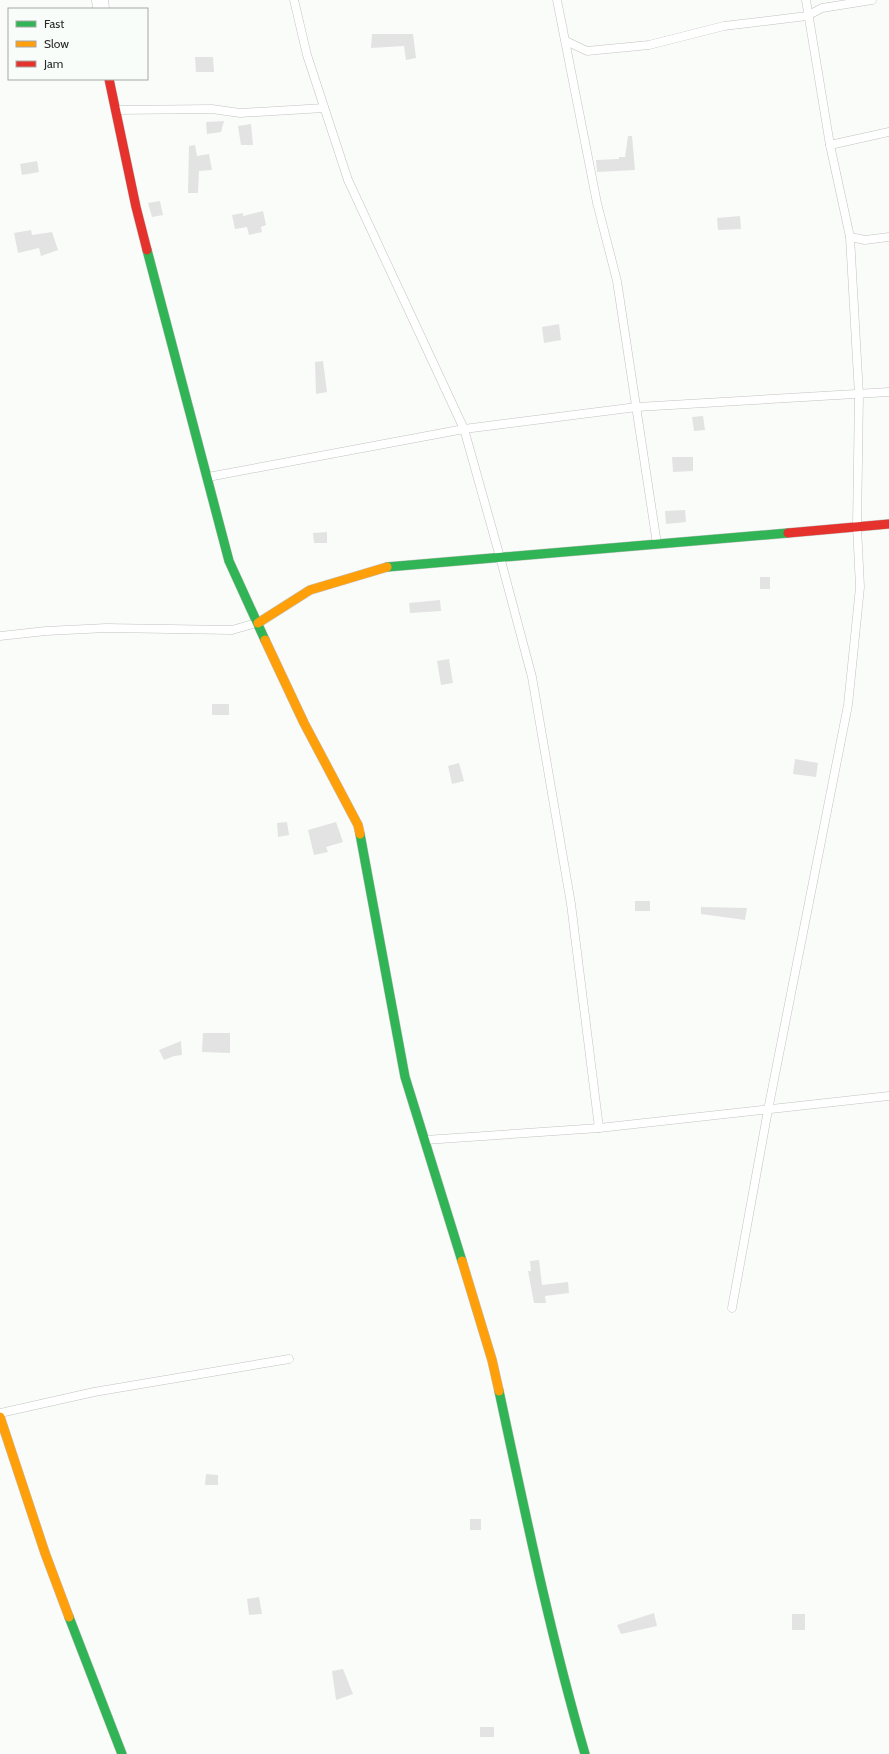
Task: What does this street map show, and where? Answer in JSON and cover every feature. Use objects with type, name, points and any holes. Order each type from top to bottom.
[{"type":"street","points":[[110,80],[136,207],[230,561],[304,723],[358,825],[405,1077],[492,1360],[567,1692],[585,1754]]},
{"type":"street","points":[[258,623],[310,590],[386,567],[889,524]]},
{"type":"street","points":[[0,1417],[44,1553],[122,1754]]},
{"type":"lane","points":[[294,0],[307,55],[348,180],[464,429],[500,558],[533,684],[571,904],[599,1128]]},
{"type":"lane","points":[[557,0],[597,203],[617,281],[657,544]]},
{"type":"lane","points":[[732,1308],[768,1110],[848,705],[860,587],[856,528],[859,395],[850,237],[830,145],[807,16],[806,0]]},
{"type":"lane","points":[[566,41],[587,51],[650,45],[724,26],[807,16],[822,8],[872,0]]},
{"type":"lane","points":[[116,110],[212,109],[240,113],[324,108]]},
{"type":"lane","points":[[830,145],[889,132]]},
{"type":"lane","points":[[850,237],[865,240],[889,237]]},
{"type":"lane","points":[[207,477],[464,429],[636,407],[859,395],[889,392]]},
{"type":"lane","points":[[0,636],[46,631],[106,628],[232,630],[258,623]]},
{"type":"lane","points":[[425,1140],[599,1128],[889,1096]]},
{"type":"lane","points":[[0,1413],[94,1392],[289,1359]]},
{"type":"building","points":[[372,34],[413,34],[416,58],[406,60],[404,46],[371,48]]},
{"type":"building","points":[[195,57],[213,57],[214,72],[196,72]]},
{"type":"building","points":[[224,121],[221,132],[207,134],[206,122]]},
{"type":"building","points":[[251,124],[253,145],[241,145],[238,126]]},
{"type":"building","points":[[628,136],[632,136],[635,170],[597,172],[596,160],[619,159],[619,157],[625,157]]},
{"type":"building","points":[[195,145],[197,156],[209,154],[212,170],[199,171],[198,193],[188,193],[189,146]]},
{"type":"building","points":[[37,161],[39,172],[22,175],[20,164]]},
{"type":"building","points":[[160,201],[163,215],[152,217],[148,203]]},
{"type":"building","points":[[263,211],[266,225],[261,227],[262,232],[249,235],[247,227],[235,229],[232,215],[243,213],[243,216]]},
{"type":"building","points":[[740,216],[741,229],[718,230],[717,218]]},
{"type":"building","points":[[31,230],[32,235],[52,232],[58,250],[41,256],[39,248],[18,253],[14,233]]},
{"type":"building","points":[[559,324],[561,340],[544,343],[542,327]]},
{"type":"building","points":[[323,361],[327,392],[316,394],[315,362]]},
{"type":"building","points":[[703,416],[705,430],[694,431],[692,417]]},
{"type":"building","points":[[672,457],[693,457],[693,471],[673,472]]},
{"type":"building","points":[[685,510],[686,522],[666,524],[665,511]]},
{"type":"building","points":[[327,532],[327,543],[314,543],[313,533]]},
{"type":"building","points":[[760,577],[770,577],[770,589],[760,589]]},
{"type":"building","points":[[440,600],[441,611],[410,613],[409,603]]},
{"type":"building","points":[[449,659],[453,683],[441,685],[437,661]]},
{"type":"building","points":[[212,704],[229,704],[229,715],[212,715]]},
{"type":"building","points":[[795,759],[818,763],[816,777],[793,774]]},
{"type":"building","points":[[459,763],[464,781],[452,784],[448,766]]},
{"type":"building","points":[[287,822],[289,835],[278,837],[277,823]]},
{"type":"building","points":[[336,822],[343,842],[326,847],[328,852],[314,855],[308,830]]},
{"type":"building","points":[[635,901],[650,901],[650,911],[635,911]]},
{"type":"building","points":[[701,907],[747,908],[745,920],[701,914]]},
{"type":"building","points":[[203,1033],[230,1033],[230,1053],[202,1052]]},
{"type":"building","points":[[181,1041],[182,1055],[164,1060],[159,1050]]},
{"type":"building","points":[[539,1260],[542,1285],[568,1282],[569,1293],[545,1296],[546,1303],[534,1303],[528,1271],[531,1271],[530,1261]]},
{"type":"building","points":[[206,1474],[218,1475],[218,1485],[205,1485]]},
{"type":"building","points":[[470,1519],[481,1519],[481,1530],[470,1530]]},
{"type":"building","points":[[259,1597],[262,1614],[249,1615],[247,1599]]},
{"type":"building","points":[[654,1613],[657,1626],[621,1634],[617,1625]]},
{"type":"building","points":[[792,1614],[805,1614],[805,1630],[792,1630]]},
{"type":"building","points":[[343,1669],[353,1694],[336,1700],[332,1671]]},
{"type":"building","points":[[480,1727],[494,1727],[494,1737],[480,1737]]},
{"type":"traffic: fast","points":[[147,250],[229,561],[265,640]]},
{"type":"traffic: fast","points":[[387,567],[788,533]]},
{"type":"traffic: fast","points":[[360,834],[405,1077],[462,1261]]},
{"type":"traffic: fast","points":[[499,1391],[549,1618],[585,1754]]},
{"type":"traffic: fast","points":[[69,1617],[122,1754]]},
{"type":"traffic: slow","points":[[258,623],[310,590],[387,567]]},
{"type":"traffic: slow","points":[[265,640],[304,723],[358,825],[360,834]]},
{"type":"traffic: slow","points":[[462,1261],[492,1360],[499,1391]]},
{"type":"traffic: slow","points":[[0,1417],[45,1553],[69,1617]]},
{"type":"traffic: jam","points":[[109,80],[136,207],[147,250]]},
{"type":"traffic: jam","points":[[788,533],[889,524]]}]
